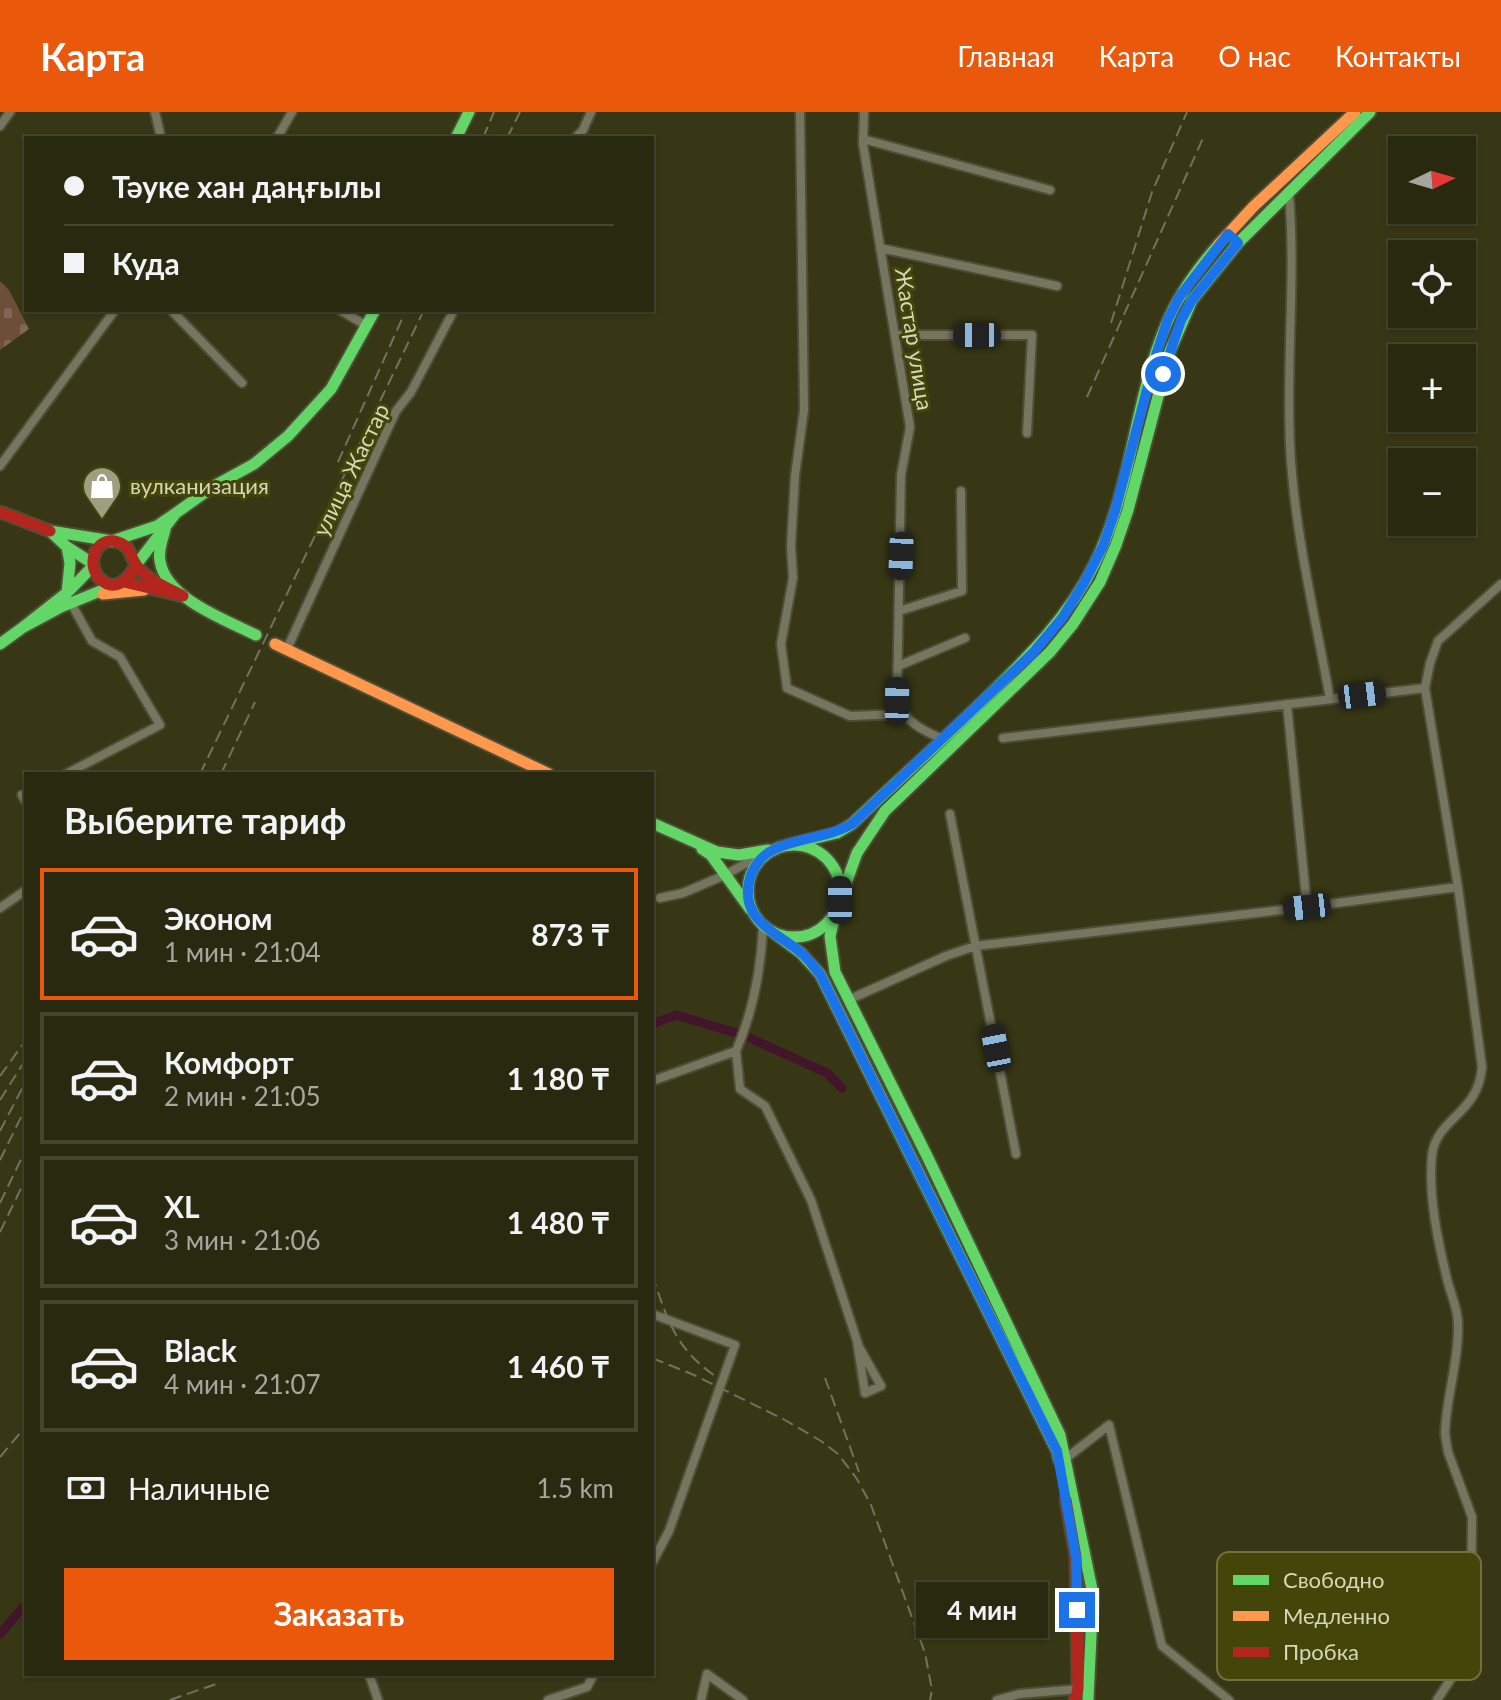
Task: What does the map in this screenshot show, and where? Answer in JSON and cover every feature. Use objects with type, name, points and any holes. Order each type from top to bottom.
[{"type":"main road","points":[[457,136],[469,112]]},
{"type":"main road","points":[[1081,1692],[1093,1594],[1060,1435],[835,972],[830,955],[830,936],[856,851],[866,834],[885,811],[1050,652],[1073,624],[1100,582],[1128,510],[1161,382],[1181,320],[1192,300],[1238,243],[1289,193],[1355,112]]},
{"type":"main road","points":[[754,915],[748,901],[748,885],[753,870],[777,849],[837,833],[852,824],[1033,653],[1063,617],[1103,546],[1157,352],[1180,296],[1228,234],[1336,138],[1370,112]]},
{"type":"main road","points":[[1228,234],[1238,243]]},
{"type":"main road","points":[[0,644],[69,598],[92,565],[99,547],[157,526],[214,486],[254,464],[288,436],[331,389],[374,312]]},
{"type":"main road","points":[[0,512],[50,531],[126,546],[136,565],[183,596],[256,635]]},
{"type":"main road","points":[[88,596],[129,578],[176,513]]},
{"type":"main road","points":[[165,530],[160,564],[183,596]]},
{"type":"main road","points":[[50,531],[92,565],[94,573],[104,583],[120,583],[183,596]]},
{"type":"main road","points":[[67,547],[69,598]]},
{"type":"main road","points":[[69,598],[156,589]]},
{"type":"main road","points":[[281,647],[545,772]]},
{"type":"main road","points":[[875,801],[885,811]]},
{"type":"main road","points":[[654,824],[717,852],[739,855],[805,846],[821,853],[833,866],[840,883],[838,906],[826,926],[810,935],[791,938],[768,930]]},
{"type":"main road","points":[[693,842],[711,855],[768,930],[801,953],[820,974],[1057,1451],[1076,1557],[1081,1692],[1088,1700]]},
{"type":"street","points":[[0,126],[10,112]]},
{"type":"street","points":[[155,112],[161,136]]},
{"type":"street","points":[[278,136],[292,112]]},
{"type":"street","points":[[577,136],[591,112]]},
{"type":"street","points":[[800,112],[804,410],[795,476],[791,546],[793,578],[781,644],[787,688],[850,716],[902,714],[929,734],[943,739]]},
{"type":"street","name":"Жастар улица","points":[[864,112],[863,139],[910,427],[901,475],[897,701],[902,714]]},
{"type":"street","points":[[863,139],[1050,190]]},
{"type":"street","points":[[1289,193],[1292,229],[1289,442],[1293,499],[1330,699]]},
{"type":"street","points":[[880,248],[1057,286]]},
{"type":"street","points":[[0,466],[114,312]]},
{"type":"street","points":[[173,312],[242,383]]},
{"type":"street","points":[[343,312],[367,326]]},
{"type":"street","name":"улица Жастар","points":[[281,647],[396,411],[411,392],[453,312]]},
{"type":"street","points":[[895,335],[1032,335],[1027,433]]},
{"type":"street","points":[[899,611],[962,591],[961,491]]},
{"type":"street","points":[[1472,1552],[1472,1517],[1448,1452],[1445,1434],[1458,1323],[1432,1204],[1434,1144],[1440,1133],[1474,1099],[1481,1083],[1482,1067],[1458,887],[1425,688],[1438,641],[1501,584]]},
{"type":"street","points":[[69,598],[92,641],[120,657],[160,725],[72,772]]},
{"type":"street","points":[[898,666],[965,638]]},
{"type":"street","points":[[1003,738],[1425,688]]},
{"type":"street","points":[[1287,704],[1307,907]]},
{"type":"street","points":[[950,814],[1016,1154]]},
{"type":"street","points":[[660,898],[683,893],[725,875],[752,858],[777,849]]},
{"type":"street","points":[[848,1000],[975,946],[1458,887]]},
{"type":"street","points":[[0,908],[24,891]]},
{"type":"street","points":[[768,930],[762,964],[736,1051],[740,1089],[765,1106],[811,1200],[857,1341],[865,1393],[881,1386],[857,1341]]},
{"type":"street","points":[[654,1080],[736,1051]]},
{"type":"street","points":[[654,1315],[735,1345],[669,1531],[654,1559]]},
{"type":"street","points":[[1065,1459],[1109,1425],[1162,1646],[1229,1700]]},
{"type":"street","points":[[701,1700],[707,1674],[743,1700]]},
{"type":"street","points":[[370,1676],[378,1700]]},
{"type":"street","points":[[548,1700],[587,1687],[593,1676]]},
{"type":"street","points":[[1437,1700],[1450,1680]]},
{"type":"street","points":[[997,1700],[1019,1694],[1081,1692]]},
{"type":"green space","points":[[0,281],[9,290],[29,329],[0,350]]},
{"type":"waterway","points":[[654,1023],[676,1015],[743,1035],[827,1073],[842,1088]]},
{"type":"waterway","points":[[0,1634],[24,1606]]},
{"type":"railway","points":[[484,136],[494,112]]},
{"type":"railway","points":[[508,136],[520,112]]},
{"type":"railway","points":[[1111,323],[1152,192],[1187,112]]},
{"type":"railway","points":[[1087,397],[1204,136]]},
{"type":"railway","points":[[338,462],[405,312]]},
{"type":"railway","points":[[201,772],[423,312]]},
{"type":"railway","points":[[222,772],[255,702]]},
{"type":"railway","points":[[0,1076],[24,1043]]},
{"type":"railway","points":[[0,1100],[24,1062]]},
{"type":"railway","points":[[0,1131],[24,1085]]},
{"type":"railway","points":[[0,1160],[24,1111]]},
{"type":"railway","points":[[0,1203],[24,1153]]},
{"type":"railway","points":[[0,1232],[24,1182]]},
{"type":"railway","points":[[654,1280],[668,1319],[681,1343],[715,1376]]},
{"type":"railway","points":[[654,1359],[783,1419],[838,1454],[871,1505],[925,1653],[932,1690],[930,1700]]},
{"type":"railway","points":[[825,1378],[859,1472]]},
{"type":"railway","points":[[0,1457],[24,1428]]},
{"type":"railway","points":[[170,1700],[219,1683]]},
{"type":"traffic: fast","points":[[457,136],[469,112]]},
{"type":"traffic: fast","points":[[840,900],[857,853],[885,811],[1050,652],[1073,624],[1100,582],[1128,510],[1170,351],[1192,300],[1238,243],[1370,112]]},
{"type":"traffic: fast","points":[[787,845],[837,833],[852,824],[1016,668],[1073,601],[1095,563],[1117,505],[1155,354],[1166,325],[1189,282],[1219,244]]},
{"type":"traffic: fast","points":[[176,513],[214,486],[254,464],[288,436],[331,389],[374,312]]},
{"type":"traffic: fast","points":[[92,563],[67,547],[50,531],[112,541],[157,526],[176,513],[136,565]]},
{"type":"traffic: fast","points":[[165,530],[160,561],[173,586],[199,607],[256,635]]},
{"type":"traffic: fast","points":[[67,547],[70,563],[67,593]]},
{"type":"traffic: fast","points":[[92,567],[69,591],[22,628],[61,607],[115,585]]},
{"type":"traffic: fast","points":[[0,644],[22,628]]},
{"type":"traffic: fast","points":[[654,824],[717,852],[739,855],[768,850]]},
{"type":"traffic: fast","points":[[794,845],[812,848],[827,858],[837,873],[840,891],[837,909],[827,924],[812,934],[794,937],[776,934],[761,924],[751,909],[748,891],[751,873],[761,858],[776,848],[794,845]]},
{"type":"traffic: fast","points":[[702,849],[711,855],[750,909]]},
{"type":"traffic: fast","points":[[836,911],[830,936],[835,972],[1060,1435],[1093,1594],[1088,1700]]},
{"type":"traffic: fast","points":[[774,933],[801,953],[820,974],[1059,1460]]},
{"type":"traffic: slow","points":[[1219,244],[1253,207],[1355,112]]},
{"type":"traffic: slow","points":[[103,594],[144,590]]},
{"type":"traffic: slow","points":[[275,644],[545,772]]},
{"type":"traffic: jam","points":[[0,512],[50,531]]},
{"type":"traffic: jam","points":[[124,582],[183,596],[146,575],[128,549],[118,542],[111,541],[99,546],[93,558],[95,572],[110,585],[125,580],[136,565]]},
{"type":"traffic: jam","points":[[1066,1500],[1076,1557],[1078,1689],[1075,1700]]},
{"type":"place","name":"вулканизация","points":[[102,520]]},
{"type":"route","points":[[1077,1610],[1076,1557],[1057,1451],[820,974],[801,953],[763,926],[754,915],[748,901],[748,885],[762,857],[775,849],[837,833],[852,824],[1033,653],[1063,617],[1103,546],[1168,319],[1180,296],[1228,234],[1238,243],[1192,300],[1181,320],[1163,374]]}]
